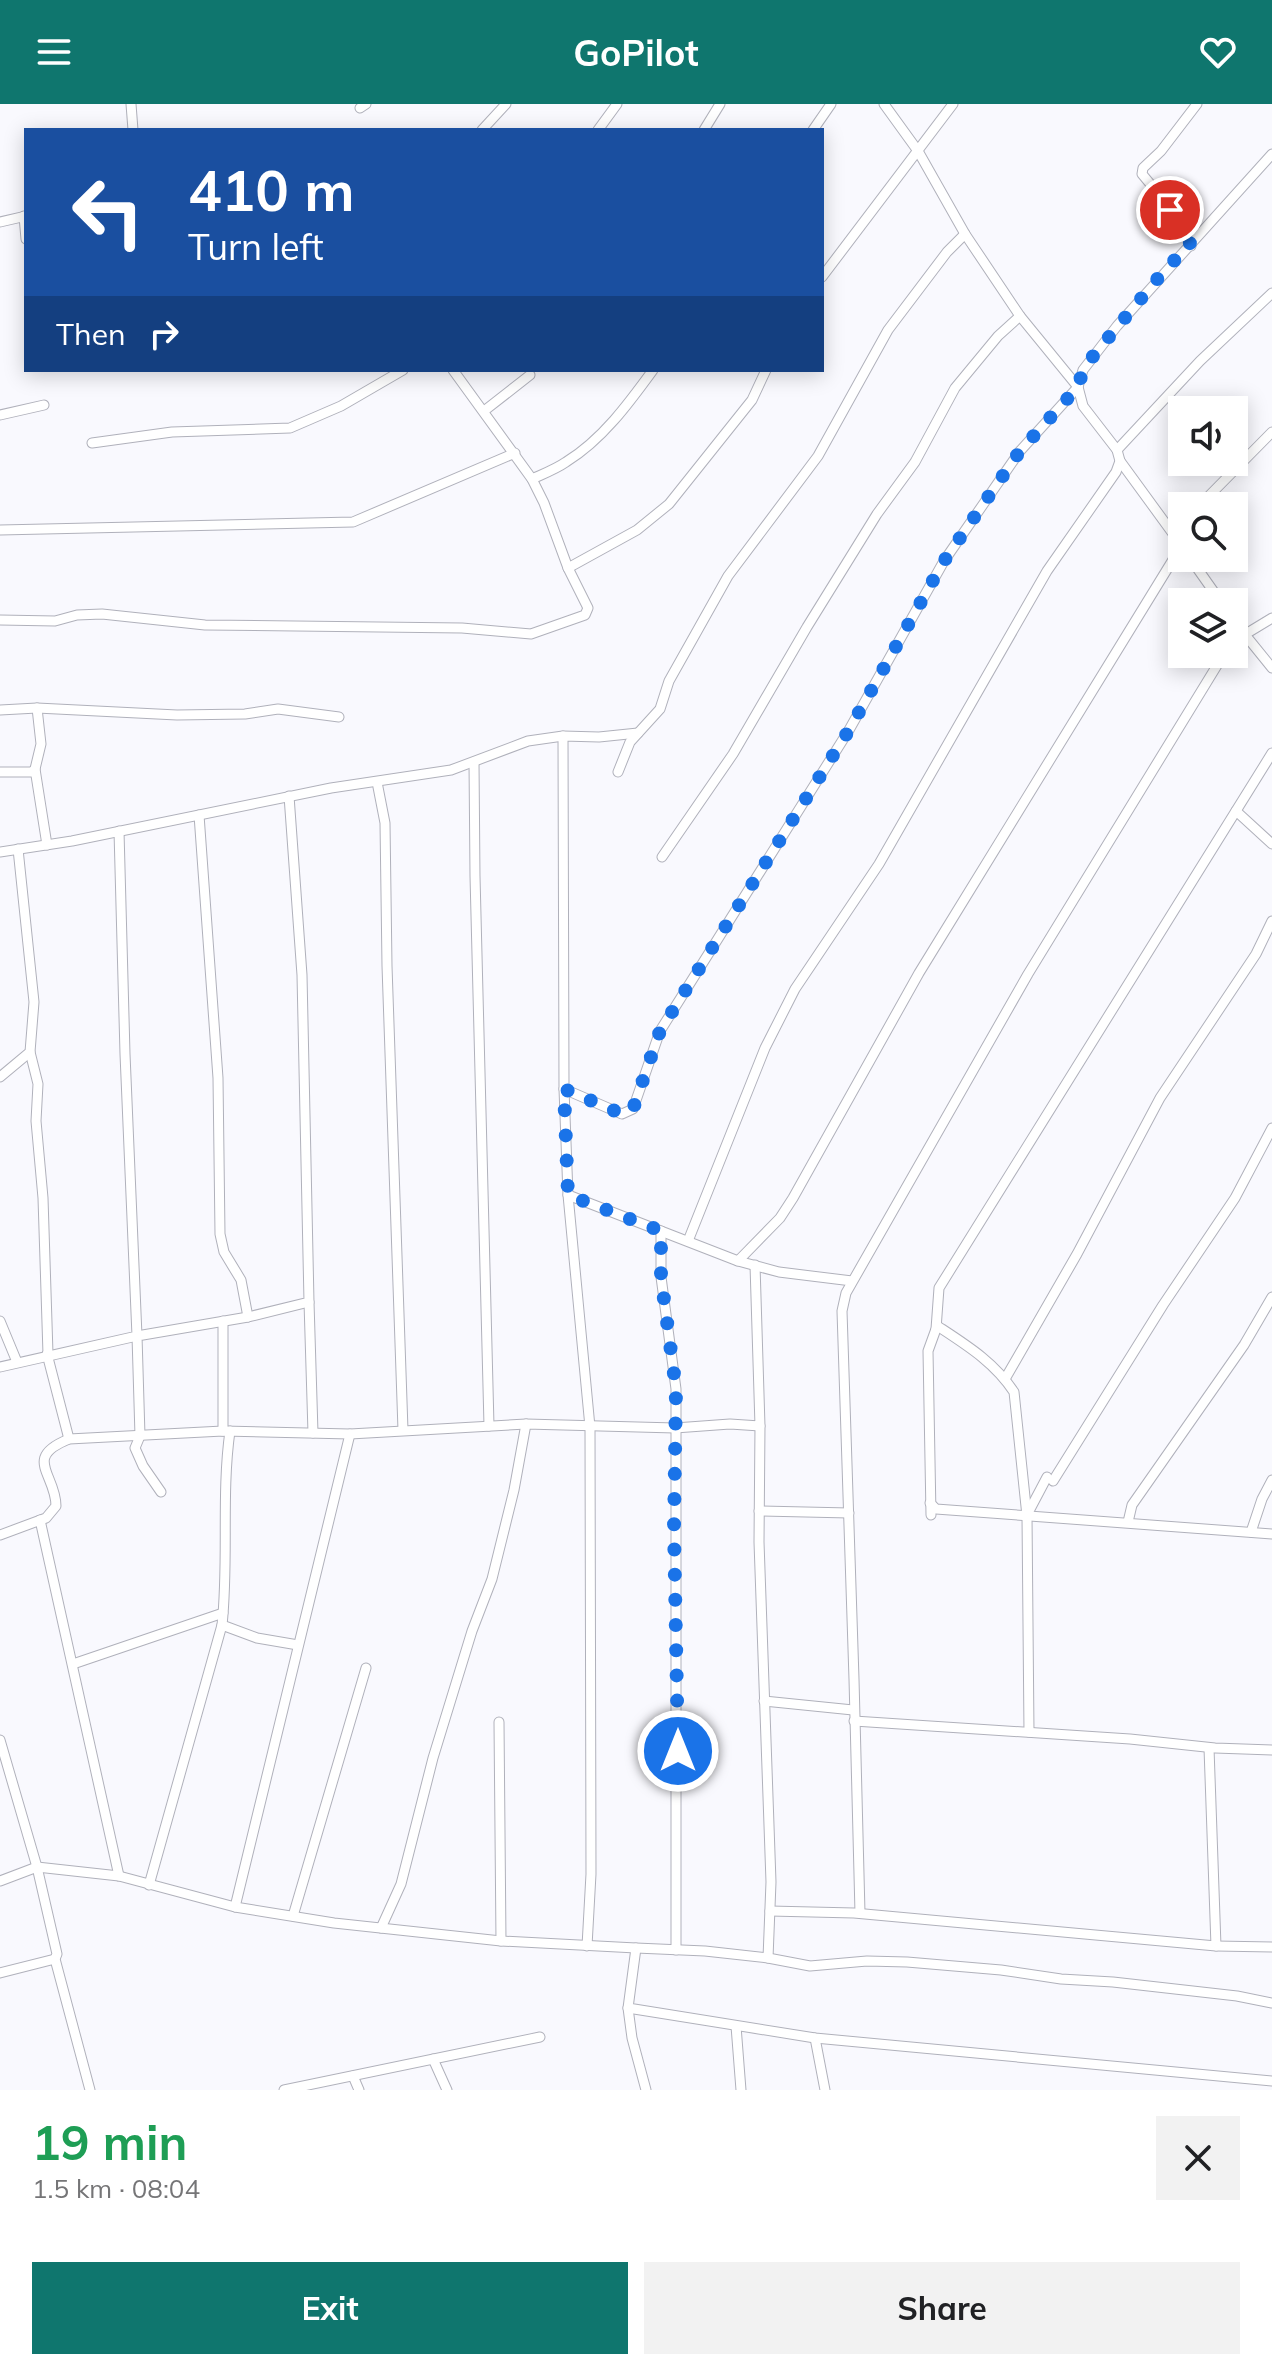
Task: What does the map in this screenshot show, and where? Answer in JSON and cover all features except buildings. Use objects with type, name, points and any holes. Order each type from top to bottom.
[{"type":"street","points":[[131,104],[133,128]]},
{"type":"street","points":[[484,128],[506,104]]},
{"type":"street","points":[[599,128],[617,104]]},
{"type":"street","points":[[705,128],[720,104]]},
{"type":"street","points":[[814,128],[831,104]]},
{"type":"street","points":[[884,104],[918,151],[965,234],[1020,316],[1078,387],[1083,406],[1168,526]]},
{"type":"street","points":[[824,274],[953,104]]},
{"type":"street","points":[[1191,246],[1181,221],[1142,174],[1143,168],[1161,151],[1197,104]]},
{"type":"street","points":[[564,1089],[622,1114],[633,1109],[660,1031],[849,730],[944,561],[1020,451],[1078,387],[1083,370],[1109,336],[1169,265],[1191,246],[1272,154]]},
{"type":"street","points":[[1191,196],[1191,246]]},
{"type":"street","points":[[0,222],[24,216]]},
{"type":"street","points":[[618,772],[630,742],[660,709],[669,681],[728,576],[818,456],[888,330],[947,252],[965,234]]},
{"type":"street","points":[[1117,450],[1200,361],[1272,293]]},
{"type":"street","points":[[662,857],[733,754],[877,514],[915,462],[955,388],[998,336],[1020,316]]},
{"type":"street","points":[[92,443],[172,432],[290,428],[341,406],[400,372]]},
{"type":"street","points":[[0,620],[55,621],[77,615],[102,614],[205,625],[462,628],[531,634],[587,612],[588,608],[568,568],[532,479],[455,372]]},
{"type":"street","points":[[532,479],[565,463],[588,446],[620,414],[652,372]]},
{"type":"street","points":[[568,568],[637,530],[669,504],[752,400],[765,372]]},
{"type":"street","points":[[484,411],[530,375]]},
{"type":"street","points":[[0,415],[44,405]]},
{"type":"street","points":[[1213,492],[1272,432]]},
{"type":"street","points":[[0,530],[353,522],[515,453]]},
{"type":"street","points":[[688,1241],[765,1048],[795,989],[879,864],[1047,571],[1116,472],[1120,461]]},
{"type":"street","points":[[738,1261],[780,1218],[793,1198],[919,973],[1168,569]]},
{"type":"street","points":[[1248,626],[1272,618]]},
{"type":"street","points":[[1248,641],[1272,668]]},
{"type":"street","points":[[860,1913],[842,1311],[852,1281],[1021,987],[1215,668]]},
{"type":"street","points":[[0,710],[37,708],[177,715],[245,714],[278,709],[339,717]]},
{"type":"street","points":[[37,708],[41,744],[35,769],[47,845]]},
{"type":"street","points":[[0,852],[289,796],[451,770],[528,741],[563,736],[599,737],[638,733]]},
{"type":"street","points":[[563,736],[564,1089],[568,1195],[590,1427],[591,1874],[587,1946]]},
{"type":"street","points":[[931,1515],[928,1351],[936,1329],[939,1288],[1272,753]]},
{"type":"street","points":[[474,762],[489,1426]]},
{"type":"street","points":[[0,772],[32,772],[35,769]]},
{"type":"street","points":[[377,782],[385,823],[403,1430]]},
{"type":"street","points":[[289,796],[302,975],[313,1433]]},
{"type":"street","points":[[1236,811],[1272,844]]},
{"type":"street","points":[[199,815],[218,1078],[220,1234],[224,1252],[241,1280],[248,1317]]},
{"type":"street","points":[[119,831],[140,1436],[135,1448],[161,1492]]},
{"type":"street","points":[[18,849],[34,1002],[30,1052],[38,1084],[36,1121],[43,1198],[48,1354],[69,1439]]},
{"type":"street","points":[[1005,1379],[1077,1254],[1160,1098],[1248,966],[1272,921]]},
{"type":"street","points":[[0,1077],[30,1052]]},
{"type":"street","points":[[1027,1516],[1235,1198],[1272,1128]]},
{"type":"street","points":[[568,1195],[738,1261],[779,1272],[852,1281]]},
{"type":"street","points":[[661,1231],[661,1277],[676,1389],[676,1950]]},
{"type":"street","points":[[755,1265],[770,1911],[768,1958]]},
{"type":"street","points":[[1128,1522],[1132,1505],[1244,1345],[1272,1297]]},
{"type":"street","points":[[0,1367],[48,1354],[248,1317],[309,1302]]},
{"type":"street","points":[[0,1321],[17,1362]]},
{"type":"street","points":[[149,1885],[222,1625],[227,1582],[223,1321]]},
{"type":"street","points":[[936,1329],[939,1327],[980,1354],[1014,1392],[1027,1516],[1029,1732]]},
{"type":"street","points":[[381,1928],[401,1884],[433,1758],[472,1631],[492,1579],[526,1424]]},
{"type":"street","points":[[0,1535],[46,1518],[56,1506],[56,1495],[43,1467],[44,1455],[69,1439],[226,1431],[350,1434],[526,1424],[675,1428],[730,1424],[760,1426]]},
{"type":"street","points":[[235,1907],[350,1434]]},
{"type":"street","points":[[1251,1532],[1272,1480]]},
{"type":"street","points":[[930,1503],[936,1509],[1272,1534]]},
{"type":"street","points":[[759,1511],[849,1513]]},
{"type":"street","points":[[40,1520],[119,1876]]},
{"type":"street","points":[[73,1664],[223,1613]]},
{"type":"street","points":[[222,1625],[257,1638],[298,1645]]},
{"type":"street","points":[[293,1916],[366,1668]]},
{"type":"street","points":[[764,1701],[853,1716],[1209,1748],[1272,1750]]},
{"type":"street","points":[[499,1722],[501,1941]]},
{"type":"street","points":[[0,1740],[37,1867],[57,1954],[55,1959],[90,2090]]},
{"type":"street","points":[[1209,1748],[1216,1946]]},
{"type":"street","points":[[0,1881],[37,1867],[119,1876],[235,1907],[381,1928],[501,1941],[768,1958],[810,1966],[867,1961],[907,1962],[1113,1982],[1272,2003]]},
{"type":"street","points":[[770,1911],[860,1913],[1216,1946],[1272,1947]]},
{"type":"street","points":[[636,1948],[628,2008],[632,2038],[646,2090]]},
{"type":"street","points":[[0,1973],[55,1959]]},
{"type":"street","points":[[628,2008],[815,2038],[1272,2081]]},
{"type":"street","points":[[736,2026],[741,2090]]},
{"type":"street","points":[[284,2090],[540,2037]]},
{"type":"street","points":[[815,2038],[825,2090]]},
{"type":"street","points":[[433,2059],[447,2090]]},
{"type":"street","points":[[353,2076],[359,2090]]},
{"type":"route","points":[[678,1751],[674,1528],[676,1389],[661,1277],[661,1231],[568,1195],[564,1089],[622,1114],[630,1113],[633,1109],[660,1031],[849,730],[944,561],[1020,451],[1078,387],[1083,370],[1094,355],[1169,265],[1191,246],[1181,221],[1170,210]]}]
